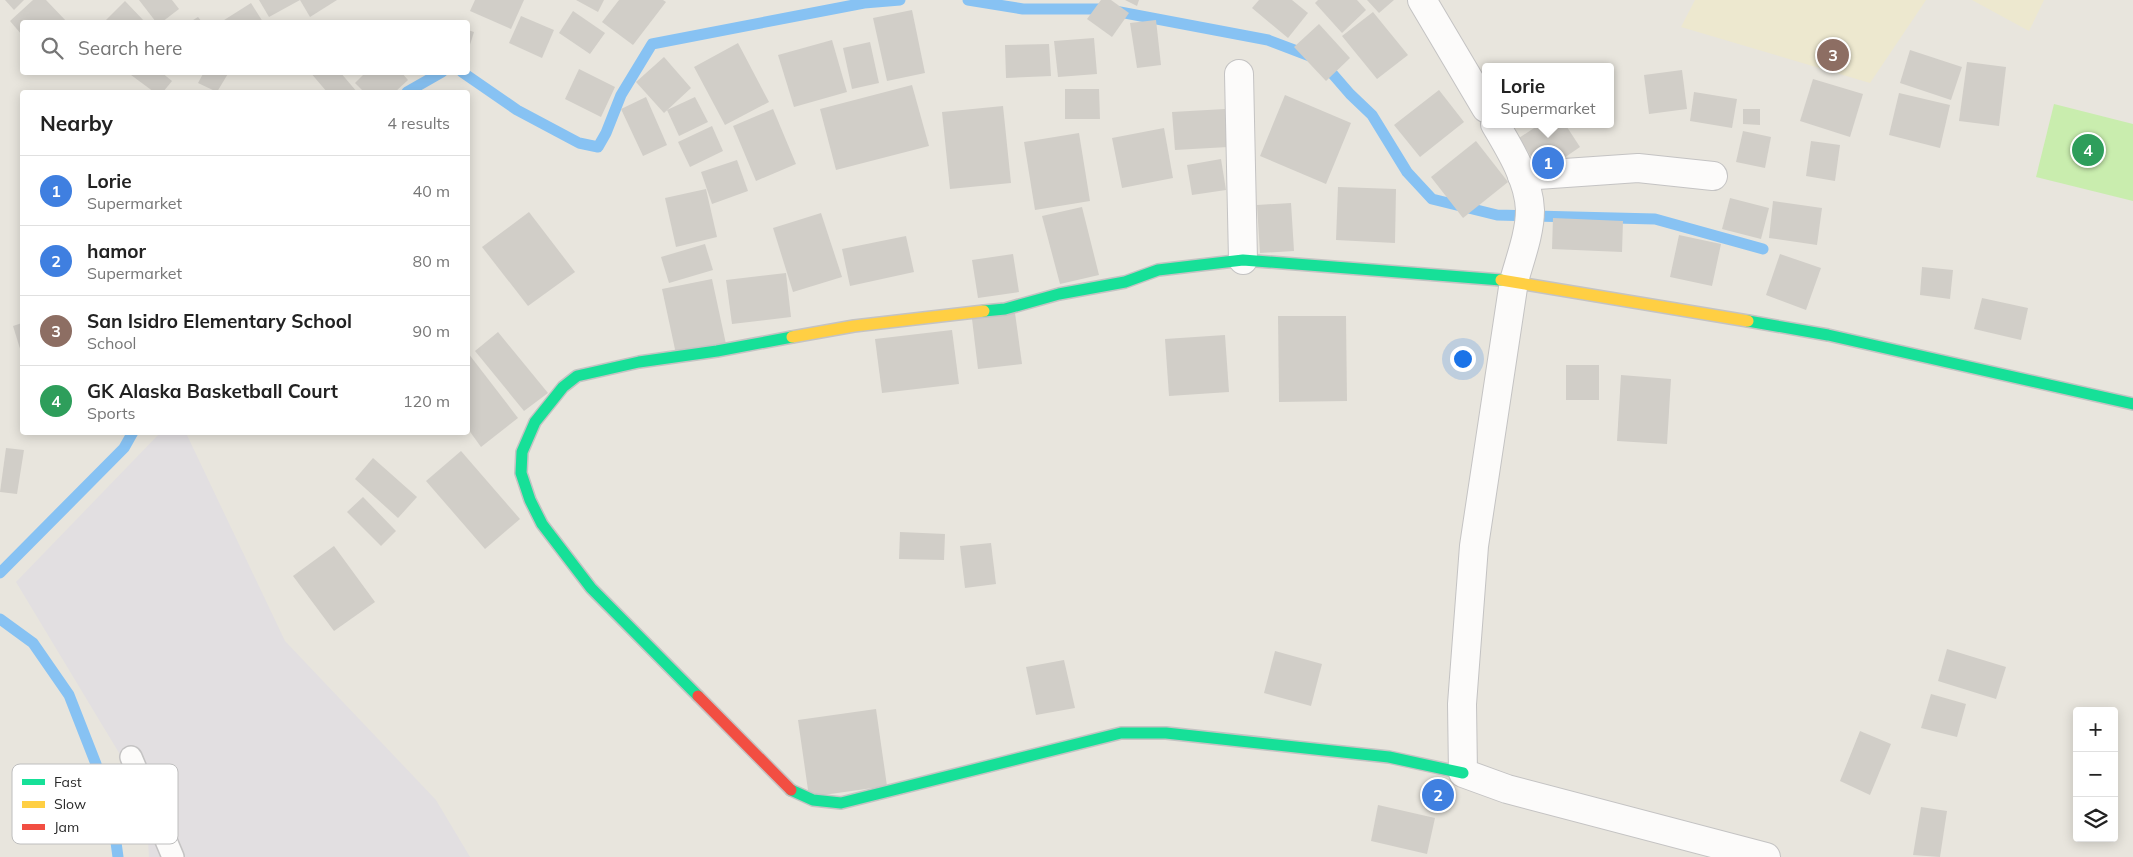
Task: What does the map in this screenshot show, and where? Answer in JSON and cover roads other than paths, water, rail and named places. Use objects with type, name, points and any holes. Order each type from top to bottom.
[{"type":"street","points":[[1422,0],[1482,101]]},
{"type":"street","points":[[1239,74],[1243,260]]},
{"type":"street","points":[[1463,773],[1462,704],[1474,546],[1514,281],[1529,217],[1522,176],[1497,128]]},
{"type":"street","points":[[1522,176],[1638,168],[1713,176]]},
{"type":"street","points":[[1766,857],[1508,788],[1463,773],[1389,757],[1166,733],[1121,733],[841,802],[826,803],[810,798],[788,788],[591,588],[542,524],[530,500],[521,473],[522,452],[535,422],[563,387],[577,376],[639,362],[717,351],[854,326],[1004,309],[1059,294],[1125,282],[1158,270],[1243,260],[1514,281],[1828,335],[2133,404]]},
{"type":"lane","points":[[130,757],[133,764]]},
{"type":"lane","points":[[167,844],[173,857]]},
{"type":"waterway","points":[[466,75],[517,110],[579,143],[598,147],[606,133],[621,95],[652,44],[864,3],[900,0]]},
{"type":"waterway","points":[[968,0],[1023,9],[1104,9],[1268,40],[1310,56]]},
{"type":"waterway","points":[[1324,64],[1350,94],[1372,115],[1407,172],[1432,199],[1497,215],[1655,219],[1763,249]]},
{"type":"waterway","points":[[410,90],[437,75]]},
{"type":"waterway","points":[[0,573],[124,448],[131,435]]},
{"type":"waterway","points":[[0,619],[33,643],[69,695],[96,764]]},
{"type":"waterway","points":[[116,844],[118,857]]},
{"type":"place","name":"San Isidro Elementary School","points":[[1833,55]]},
{"type":"place","name":"GK Alaska Basketball Court","points":[[2088,150]]},
{"type":"place","name":"Lorie","points":[[1548,163]]},
{"type":"place","name":"hamor","points":[[1438,795]]}]
